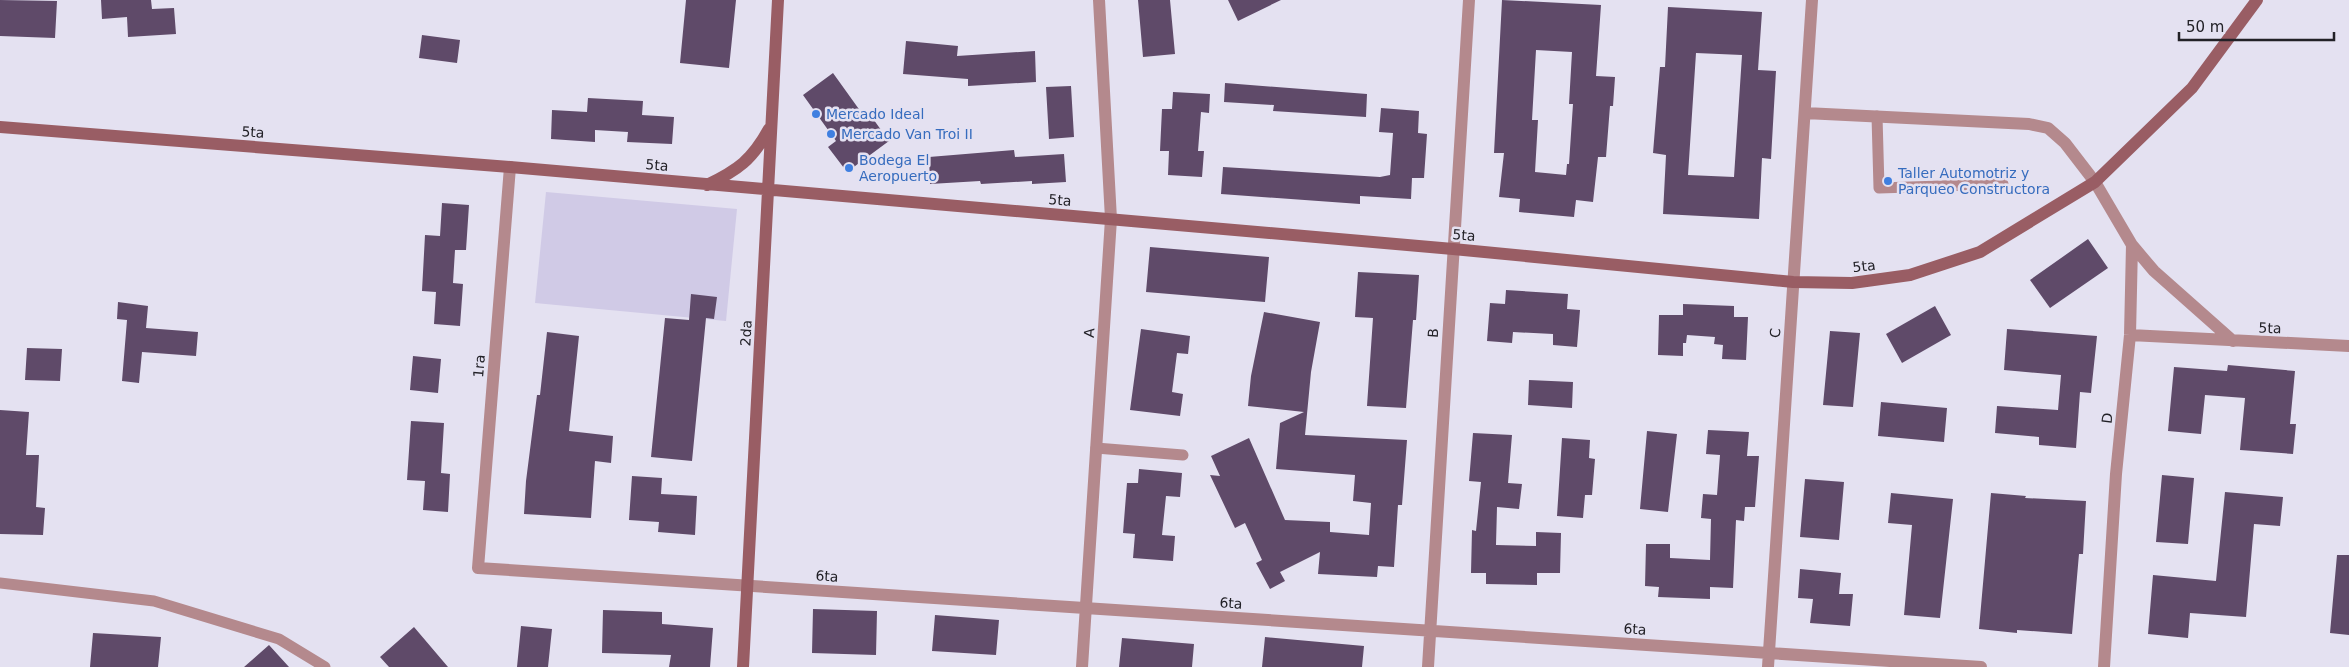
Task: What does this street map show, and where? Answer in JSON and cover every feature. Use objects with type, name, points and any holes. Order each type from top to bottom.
[{"type":"street","name":"2da","points":[[743,667],[749,586],[778,0]]},
{"type":"street","name":"A","points":[[1082,667],[1111,220],[1099,0]]},
{"type":"street","name":"B","points":[[1428,667],[1469,0]]},
{"type":"street","name":"C","points":[[1768,667],[1812,0]]},
{"type":"street","name":"5ta","points":[[0,128],[510,167],[1453,249],[1793,282],[1852,283],[1919,272],[1980,252],[2096,182],[2192,88],[2257,0]]},
{"type":"street","points":[[1804,113],[2029,124],[2048,128],[2065,143],[2096,182],[2132,245],[2154,271],[2233,341]]},
{"type":"street","points":[[707,185],[736,171],[759,147],[771,125]]},
{"type":"street","name":"1ra","points":[[478,568],[510,167]]},
{"type":"street","name":"D","points":[[2104,667],[2116,474],[2130,335],[2132,245]]},
{"type":"street","name":"5ta","points":[[2130,335],[2349,346]]},
{"type":"street","name":"6ta","points":[[478,568],[1981,667]]},
{"type":"lane","points":[[1877,116],[1879,188],[2003,184]]},
{"type":"lane","points":[[1096,448],[1183,455]]},
{"type":"lane","points":[[0,583],[154,601],[279,639],[325,667]]},
{"type":"shaded area","points":[[546,192],[737,209],[726,321],[535,303]]},
{"type":"building","points":[[0,0],[57,1],[55,38],[0,36]]},
{"type":"building","points":[[101,0],[151,0],[152,9],[174,8],[176,34],[128,37],[127,17],[102,19]]},
{"type":"building","points":[[686,0],[736,0],[729,68],[680,63]]},
{"type":"building","points":[[1138,0],[1170,0],[1175,54],[1143,57]]},
{"type":"building","points":[[1228,0],[1281,0],[1238,21]]},
{"type":"building","points":[[1502,0],[1601,5],[1596,76],[1615,77],[1613,106],[1610,106],[1606,157],[1598,157],[1593,202],[1576,200],[1574,217],[1519,212],[1520,199],[1499,197],[1504,153],[1494,153]],"holes":[[[1536,50],[1572,52],[1569,104],[1573,104],[1569,164],[1567,164],[1566,175],[1535,172],[1538,120],[1532,120]]]},
{"type":"building","points":[[1668,7],[1762,12],[1758,70],[1776,71],[1771,159],[1762,158],[1759,219],[1663,214],[1666,155],[1653,153],[1660,67],[1665,67]],"holes":[[[1696,53],[1742,55],[1734,177],[1688,175]]]},
{"type":"building","points":[[422,35],[460,40],[457,63],[419,58]]},
{"type":"building","points":[[906,41],[958,46],[957,56],[1035,51],[1036,82],[968,86],[968,79],[903,74]]},
{"type":"building","points":[[833,73],[866,119],[871,116],[889,141],[847,172],[828,147],[836,141],[803,95]]},
{"type":"building","points":[[1225,83],[1367,94],[1366,117],[1273,111],[1274,105],[1224,102]]},
{"type":"building","points":[[1071,86],[1074,137],[1049,139],[1046,87]]},
{"type":"building","points":[[1173,92],[1210,94],[1209,113],[1201,112],[1198,151],[1204,151],[1202,177],[1168,175],[1169,151],[1160,151],[1162,109],[1172,109]]},
{"type":"building","points":[[588,98],[643,101],[642,115],[674,117],[672,144],[627,142],[628,132],[595,130],[595,142],[551,139],[552,110],[587,112]]},
{"type":"building","points":[[1381,108],[1419,111],[1418,133],[1427,134],[1424,178],[1412,178],[1411,199],[1360,196],[1360,204],[1221,194],[1223,167],[1380,177],[1390,175],[1393,133],[1379,132]]},
{"type":"building","points":[[1014,150],[1015,157],[1064,154],[1066,182],[1032,184],[1032,181],[981,184],[980,181],[930,184],[929,157]]},
{"type":"building","points":[[442,203],[469,205],[466,250],[455,250],[453,283],[463,284],[460,326],[434,324],[436,292],[422,291],[425,235],[440,236]]},
{"type":"building","points":[[2088,239],[2108,268],[2050,308],[2030,280]]},
{"type":"building","points":[[1150,247],[1269,257],[1265,302],[1146,292]]},
{"type":"building","points":[[1358,272],[1419,275],[1416,320],[1413,320],[1406,408],[1367,406],[1373,318],[1355,317]]},
{"type":"building","points":[[1506,290],[1568,294],[1567,309],[1580,310],[1577,347],[1553,345],[1553,334],[1513,332],[1512,343],[1487,341],[1490,303],[1505,304]]},
{"type":"building","points":[[691,294],[717,297],[714,319],[706,318],[692,461],[651,457],[665,318],[689,320]]},
{"type":"building","points":[[118,302],[148,306],[146,328],[198,332],[196,356],[142,352],[139,383],[122,381],[127,320],[117,319]]},
{"type":"building","points":[[1683,304],[1734,306],[1734,317],[1748,317],[1746,360],[1722,359],[1723,345],[1714,344],[1715,337],[1687,335],[1686,343],[1683,343],[1683,356],[1658,355],[1659,315],[1683,315]]},
{"type":"building","points":[[1935,306],[1951,335],[1902,363],[1886,334]]},
{"type":"building","points":[[1264,312],[1320,322],[1311,372],[1305,435],[1407,440],[1402,505],[1398,505],[1394,567],[1378,566],[1377,577],[1318,574],[1320,552],[1280,572],[1285,581],[1270,589],[1256,563],[1262,560],[1245,523],[1235,528],[1210,475],[1220,476],[1211,456],[1249,438],[1285,520],[1330,522],[1330,532],[1369,535],[1371,503],[1353,501],[1355,475],[1276,469],[1280,423],[1304,412],[1248,406],[1251,376]]},
{"type":"building","points":[[1141,329],[1190,336],[1188,354],[1177,353],[1172,392],[1183,394],[1180,416],[1130,410]]},
{"type":"building","points":[[2007,329],[2097,336],[2091,393],[2080,392],[2076,448],[2039,445],[2039,437],[1995,433],[1997,406],[2058,410],[2061,375],[2004,370]]},
{"type":"building","points":[[1830,331],[1860,333],[1853,407],[1823,405]]},
{"type":"building","points":[[547,332],[579,336],[569,431],[613,436],[611,463],[595,461],[591,518],[524,514],[526,481],[537,395],[540,395]]},
{"type":"building","points":[[27,348],[62,349],[60,381],[25,380]]},
{"type":"building","points":[[413,356],[441,359],[438,393],[410,390]]},
{"type":"building","points":[[2228,365],[2295,371],[2290,424],[2296,424],[2293,454],[2240,450],[2245,398],[2205,395],[2201,434],[2168,431],[2174,367],[2227,371]]},
{"type":"building","points":[[1529,380],[1573,382],[1572,408],[1528,405]]},
{"type":"building","points":[[1881,402],[1947,408],[1944,442],[1878,436]]},
{"type":"building","points":[[0,410],[29,412],[26,455],[39,455],[36,507],[45,508],[43,535],[0,534]]},
{"type":"building","points":[[411,421],[444,423],[441,473],[450,474],[448,512],[423,510],[425,481],[407,480]]},
{"type":"building","points":[[1708,430],[1749,432],[1747,456],[1759,456],[1755,507],[1745,507],[1744,521],[1736,520],[1733,588],[1710,587],[1710,599],[1658,597],[1659,587],[1645,586],[1646,544],[1670,544],[1670,558],[1710,560],[1711,519],[1701,518],[1703,494],[1717,495],[1720,455],[1706,454]]},
{"type":"building","points":[[1647,431],[1677,434],[1668,512],[1640,509]]},
{"type":"building","points":[[1473,433],[1512,435],[1508,483],[1522,484],[1519,509],[1497,507],[1496,545],[1536,546],[1536,532],[1561,533],[1560,573],[1537,573],[1537,585],[1486,584],[1486,573],[1471,573],[1472,530],[1476,531],[1481,482],[1469,481]]},
{"type":"building","points":[[1562,438],[1590,440],[1589,458],[1595,459],[1592,495],[1585,495],[1583,518],[1557,516]]},
{"type":"building","points":[[1139,469],[1182,473],[1180,497],[1166,496],[1162,535],[1175,536],[1173,561],[1133,558],[1135,534],[1123,533],[1127,483],[1138,483]]},
{"type":"building","points":[[2162,475],[2194,478],[2188,544],[2156,542]]},
{"type":"building","points":[[632,476],[662,478],[661,494],[697,496],[695,535],[658,532],[659,522],[629,520]]},
{"type":"building","points":[[1805,479],[1844,482],[1839,540],[1800,537]]},
{"type":"building","points":[[2225,492],[2283,497],[2280,526],[2254,524],[2246,617],[2190,613],[2188,638],[2148,634],[2153,575],[2216,581]]},
{"type":"building","points":[[1891,493],[1953,499],[1940,618],[1904,615],[1912,525],[1888,523]]},
{"type":"building","points":[[1991,493],[2026,496],[2025,498],[2086,501],[2083,554],[2079,554],[2072,634],[2017,630],[2017,633],[1979,629]]},
{"type":"building","points":[[2337,555],[2349,555],[2349,635],[2330,633]]},
{"type":"building","points":[[1800,569],[1841,573],[1839,594],[1853,594],[1850,626],[1810,623],[1813,599],[1798,598]]},
{"type":"building","points":[[813,609],[877,611],[876,655],[812,653]]},
{"type":"building","points":[[603,610],[662,612],[662,624],[713,628],[710,667],[669,667],[671,655],[602,653]]},
{"type":"building","points":[[935,615],[999,620],[996,655],[932,651]]},
{"type":"building","points":[[521,626],[552,629],[548,667],[517,667]]},
{"type":"building","points":[[414,627],[448,667],[389,667],[380,657]]},
{"type":"building","points":[[93,633],[161,637],[158,667],[90,667]]},
{"type":"building","points":[[1265,637],[1364,646],[1362,667],[1262,667]]},
{"type":"building","points":[[1122,638],[1194,644],[1192,667],[1119,667]]},
{"type":"building","points":[[269,645],[289,667],[244,667]]},
{"type":"place","name":"Mercado Ideal","points":[[816,114]]},
{"type":"place","name":"Mercado Van Troi II","points":[[831,134]]},
{"type":"place","name":"Bodega El Aeropuerto","points":[[849,168]]},
{"type":"place","name":"Taller Automotriz y Parqueo Constructora","points":[[1888,181]]}]
